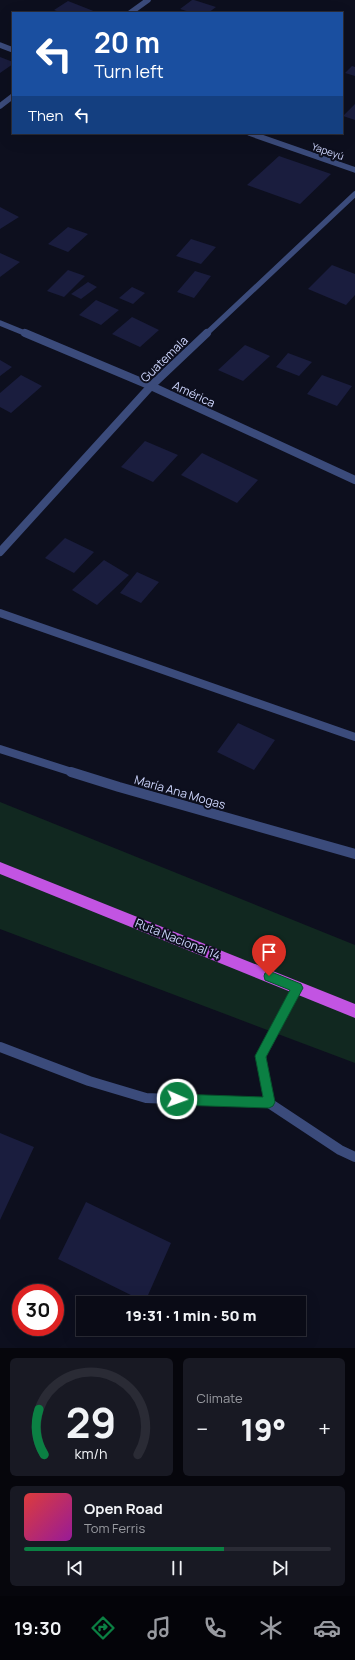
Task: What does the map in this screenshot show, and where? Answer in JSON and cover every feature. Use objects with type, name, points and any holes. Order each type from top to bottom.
[{"type":"highway","name":"Ruta Nacional 14","points":[[0,868],[355,1011]]},
{"type":"street","points":[[131,12],[148,0]]},
{"type":"street","points":[[0,45],[12,50]]},
{"type":"street","points":[[0,106],[12,97]]},
{"type":"street","name":"Yapeyú","points":[[252,134],[355,170]]},
{"type":"street","name":"Guatemala","points":[[0,552],[151,386],[355,194]]},
{"type":"street","name":"América","points":[[0,322],[151,386],[355,480]]},
{"type":"street","points":[[0,613],[355,738]]},
{"type":"street","name":"María Ana Mogas","points":[[0,749],[119,787],[355,854]]},
{"type":"street","points":[[269,1102],[261,1056],[297,988]]},
{"type":"street","points":[[0,1047],[89,1081],[146,1098],[269,1102],[340,1150],[355,1157]]},
{"type":"green space","points":[[0,802],[355,945],[355,1063],[0,929]]},
{"type":"building","points":[[192,0],[216,7],[209,12],[190,12],[180,9]]},
{"type":"building","points":[[68,1],[96,12],[59,12],[54,10]]},
{"type":"building","points":[[0,57],[12,62],[12,65],[0,73]]},
{"type":"building","points":[[352,66],[355,67],[355,76],[345,73]]},
{"type":"building","points":[[355,104],[355,120],[343,116]]},
{"type":"building","points":[[279,156],[331,174],[300,204],[247,185]]},
{"type":"building","points":[[0,207],[19,217],[0,229]]},
{"type":"building","points":[[68,227],[88,234],[68,252],[48,244]]},
{"type":"building","points":[[191,239],[216,247],[201,264],[176,256]]},
{"type":"building","points":[[0,253],[20,262],[0,277]]},
{"type":"building","points":[[332,265],[355,274],[355,295],[346,305],[308,289]]},
{"type":"building","points":[[68,270],[85,276],[64,297],[47,291]]},
{"type":"building","points":[[195,271],[211,276],[194,298],[177,292]]},
{"type":"building","points":[[88,282],[97,287],[81,299],[71,294]]},
{"type":"building","points":[[132,287],[145,293],[133,304],[119,298]]},
{"type":"building","points":[[96,300],[119,310],[101,325],[79,315]]},
{"type":"building","points":[[132,317],[159,330],[140,347],[112,334]]},
{"type":"building","points":[[245,345],[270,356],[243,381],[218,370]]},
{"type":"building","points":[[288,353],[312,362],[299,376],[276,367]]},
{"type":"building","points":[[0,360],[12,367],[0,376]]},
{"type":"building","points":[[21,375],[42,386],[11,413],[0,407],[0,393]]},
{"type":"building","points":[[322,375],[352,386],[337,406],[307,394]]},
{"type":"building","points":[[145,441],[178,455],[153,482],[121,467]]},
{"type":"building","points":[[202,453],[258,480],[237,503],[181,475]]},
{"type":"building","points":[[65,538],[94,552],[74,573],[45,558]]},
{"type":"building","points":[[104,560],[129,575],[97,605],[72,590]]},
{"type":"building","points":[[137,572],[159,582],[141,603],[120,593]]},
{"type":"building","points":[[238,723],[275,740],[254,770],[217,752]]},
{"type":"building","points":[[0,1133],[34,1147],[0,1220]]},
{"type":"building","points":[[86,1202],[171,1243],[148,1296],[133,1296],[58,1259]]},
{"type":"route","points":[[177,1099],[269,1102],[261,1056],[297,988],[269,976]]}]
